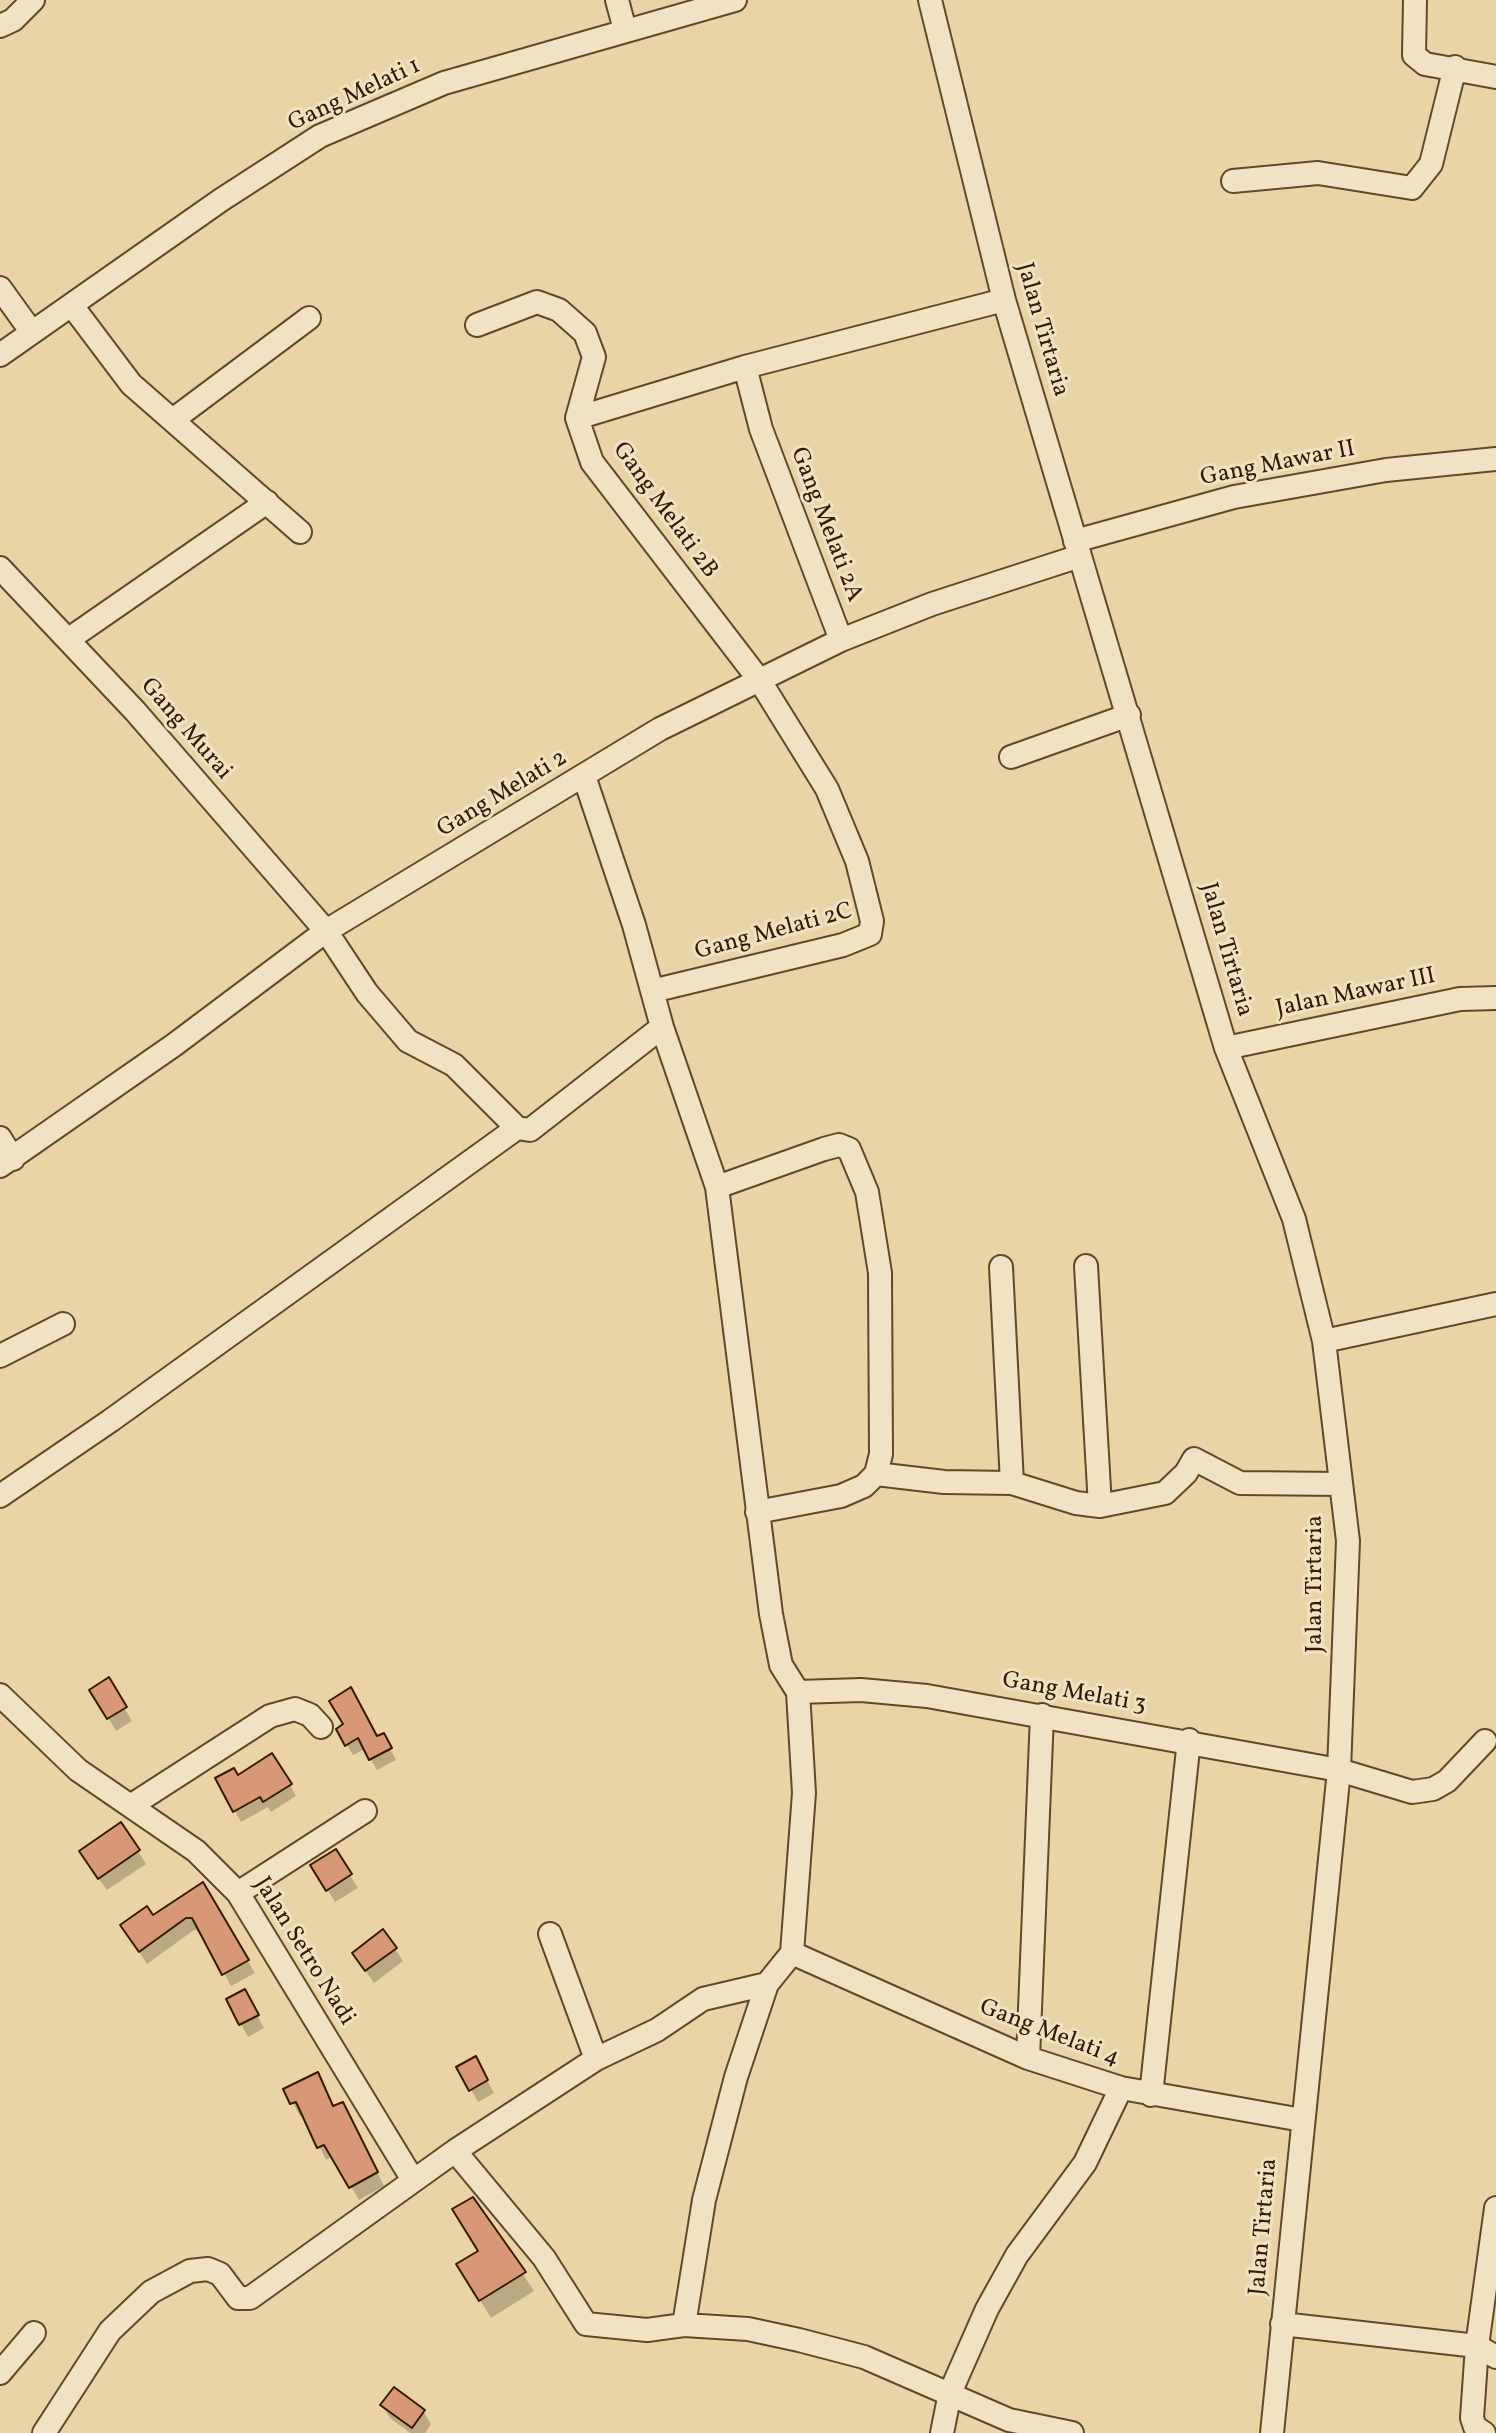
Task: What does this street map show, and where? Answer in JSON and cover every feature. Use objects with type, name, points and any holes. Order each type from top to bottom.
[{"type":"street","points":[[0,26],[13,20],[33,0]]},
{"type":"street","points":[[617,0],[625,30]]},
{"type":"street","name":"Gang Melati 1","points":[[0,355],[31,331],[73,307],[221,200],[320,136],[444,83],[735,0]]},
{"type":"street","name":"Jalan Tirtaria","points":[[930,0],[1004,300],[1226,1048],[1294,1219],[1324,1341],[1348,1541],[1339,1770],[1272,2433]]},
{"type":"street","points":[[1415,0],[1414,55],[1425,64],[1455,67],[1496,77]]},
{"type":"street","points":[[1233,181],[1318,173],[1412,188],[1431,164],[1455,67]]},
{"type":"street","points":[[0,288],[31,331]]},
{"type":"street","points":[[577,418],[745,367],[1004,300]]},
{"type":"street","points":[[477,325],[537,302],[559,310],[585,333],[594,357],[577,418]]},
{"type":"street","points":[[73,307],[131,384],[300,532]]},
{"type":"street","points":[[174,419],[309,318]]},
{"type":"street","name":"Gang Melati 2A","points":[[745,367],[761,429],[841,640]]},
{"type":"street","name":"Gang Melati 2B","points":[[577,418],[592,462],[760,681]]},
{"type":"street","name":"Gang Mawar II","points":[[1077,548],[1234,497],[1386,470],[1496,459]]},
{"type":"street","points":[[69,639],[267,502]]},
{"type":"street","name":"Gang Melati 2","points":[[6,1162],[326,931],[660,729],[841,640],[1077,548]]},
{"type":"street","name":"Gang Murai","points":[[0,568],[69,639],[326,931],[367,993],[408,1041],[454,1065],[517,1128]]},
{"type":"street","name":"Gang Melati 2C","points":[[652,991],[843,945],[870,934],[872,921],[857,861],[827,789],[760,681]]},
{"type":"street","points":[[1011,757],[1129,715]]},
{"type":"street","points":[[584,776],[662,1027],[717,1187],[757,1512],[781,1665],[798,1692],[804,1793],[792,1953],[767,1984],[736,2077],[704,2200],[684,2325]]},
{"type":"street","name":"Jalan Mawar III","points":[[1226,1048],[1460,999],[1496,998]]},
{"type":"street","points":[[0,1496],[110,1421],[517,1128],[530,1130],[662,1027]]},
{"type":"street","points":[[0,1138],[6,1162]]},
{"type":"street","points":[[717,1187],[824,1149],[839,1145],[849,1149],[867,1192],[880,1273],[881,1454],[876,1474],[864,1486],[841,1496],[757,1512]]},
{"type":"street","points":[[1086,1266],[1100,1506]]},
{"type":"street","points":[[1001,1267],[1012,1483]]},
{"type":"street","points":[[1324,1341],[1496,1304]]},
{"type":"street","points":[[0,1356],[63,1324]]},
{"type":"street","points":[[876,1474],[944,1482],[1012,1483],[1076,1503],[1100,1506],[1165,1493],[1194,1459],[1240,1483],[1341,1484]]},
{"type":"street","name":"Gang Melati 3","points":[[798,1692],[861,1690],[927,1696],[1189,1740],[1339,1770],[1412,1792],[1429,1790],[1447,1781],[1485,1741]]},
{"type":"street","name":"Jalan Setro Nadi","points":[[0,1695],[78,1770],[196,1851],[238,1893],[413,2180]]},
{"type":"street","points":[[132,1805],[270,1716],[295,1709],[310,1715],[321,1727]]},
{"type":"street","points":[[1028,2058],[1042,1715]]},
{"type":"street","points":[[1151,2095],[1189,1740]]},
{"type":"street","points":[[238,1893],[365,1811]]},
{"type":"street","points":[[550,1934],[596,2059]]},
{"type":"street","name":"Gang Melati 4","points":[[792,1953],[1028,2058],[1151,2095],[1302,2120]]},
{"type":"street","points":[[44,2433],[110,2331],[151,2292],[190,2271],[208,2269],[220,2274],[238,2298],[250,2298],[413,2180],[596,2059],[657,2030],[703,1999],[767,1984]]},
{"type":"street","points":[[942,2433],[950,2393],[987,2309],[1017,2255],[1085,2163],[1121,2088]]},
{"type":"street","points":[[455,2151],[544,2258],[586,2324],[647,2330],[684,2325],[748,2329],[825,2346],[864,2357],[1009,2420],[1048,2431],[1072,2433]]},
{"type":"street","points":[[1484,2433],[1475,2427],[1472,2418],[1487,2352],[1496,2208]]},
{"type":"street","points":[[1282,2324],[1487,2352]]},
{"type":"street","points":[[0,2373],[34,2333]]},
{"type":"building","points":[[109,1677],[127,1707],[107,1719],[89,1690]]},
{"type":"building","points":[[351,1687],[377,1736],[384,1733],[392,1748],[369,1760],[358,1738],[345,1746],[336,1729],[343,1724],[329,1701]]},
{"type":"building","points":[[272,1753],[292,1784],[263,1802],[260,1797],[233,1812],[215,1778],[234,1768],[238,1775]]},
{"type":"building","points":[[121,1822],[140,1850],[98,1879],[79,1851]]},
{"type":"building","points":[[336,1849],[352,1874],[326,1891],[310,1865]]},
{"type":"building","points":[[203,1882],[249,1960],[222,1975],[192,1918],[186,1918],[139,1952],[120,1925],[147,1906],[153,1915]]},
{"type":"building","points":[[383,1929],[397,1948],[365,1971],[352,1953]]},
{"type":"building","points":[[245,1989],[259,2015],[239,2025],[226,1999]]},
{"type":"building","points":[[476,2056],[488,2080],[469,2091],[456,2067]]},
{"type":"building","points":[[318,2072],[333,2106],[343,2102],[378,2172],[349,2188],[324,2145],[317,2148],[296,2102],[290,2104],[283,2089]]},
{"type":"building","points":[[473,2197],[526,2272],[479,2301],[456,2264],[478,2251],[452,2209]]},
{"type":"building","points":[[394,2387],[425,2410],[412,2428],[380,2405]]}]
